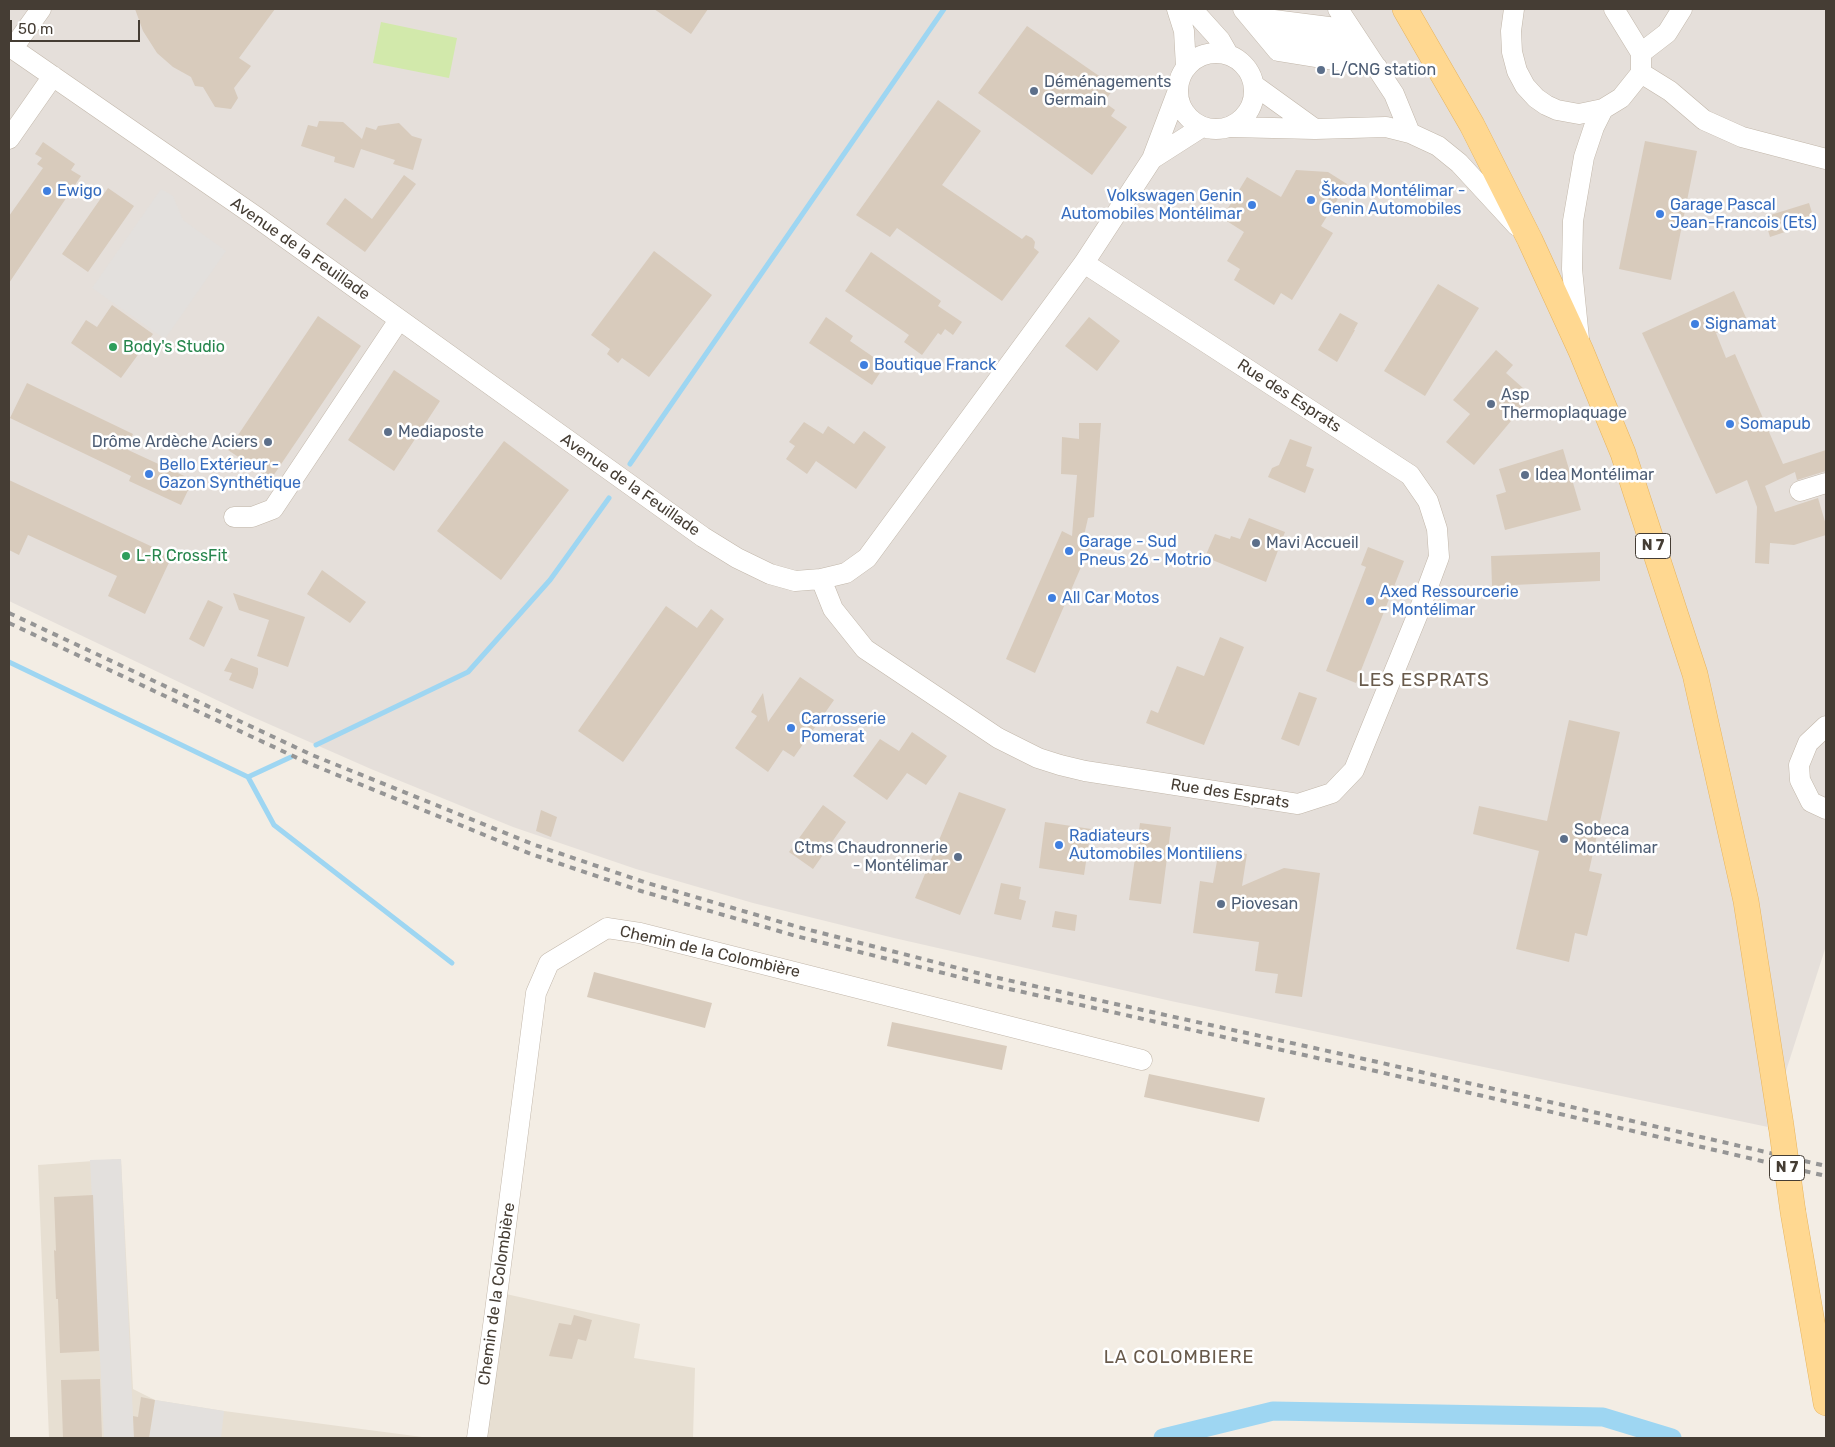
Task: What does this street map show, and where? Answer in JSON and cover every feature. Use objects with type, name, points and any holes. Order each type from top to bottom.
[{"type":"main road","name":"N 7","points":[[1408,11],[1472,125],[1530,240],[1581,351],[1623,453],[1695,674],[1746,901],[1793,1212],[1826,1406]]},
{"type":"street","points":[[11,47],[41,9]]},
{"type":"street","points":[[1177,9],[1184,31],[1186,67]]},
{"type":"street","points":[[1192,9],[1220,40],[1228,54]]},
{"type":"street","points":[[1338,9],[1394,94],[1410,133]]},
{"type":"street","points":[[1514,9],[1511,31],[1512,52],[1517,71],[1525,86],[1536,98],[1557,110],[1579,114],[1603,109],[1621,98],[1641,73],[1641,53],[1614,9]]},
{"type":"street","points":[[1641,53],[1667,33],[1682,9]]},
{"type":"street","points":[[1247,13],[1352,30]]},
{"type":"street","points":[[1247,13],[1278,51],[1377,67]]},
{"type":"street","points":[[1264,34],[1365,50]]},
{"type":"street","name":"Avenue de la Feuillade","points":[[11,47],[255,216],[637,491],[737,558],[770,574],[795,581],[821,579],[846,573],[867,558],[1084,263],[1152,159],[1177,93]]},
{"type":"street","points":[[1216,52],[1228,54],[1245,66],[1251,75],[1254,85],[1252,105],[1240,122],[1231,127],[1222,130],[1202,127],[1192,122],[1185,114],[1177,93],[1178,84],[1186,67],[1194,59],[1204,54],[1216,52]]},
{"type":"street","points":[[1641,73],[1670,91],[1704,120],[1742,137],[1826,159]]},
{"type":"street","points":[[9,140],[53,76]]},
{"type":"street","points":[[1254,85],[1316,129]]},
{"type":"street","points":[[1581,351],[1572,269],[1573,221],[1584,157],[1594,127],[1603,109]]},
{"type":"street","name":"Avenue de la Feuillade","points":[[1152,159],[1202,127]]},
{"type":"street","points":[[1231,127],[1316,129],[1386,127],[1410,133],[1438,146],[1459,163],[1530,240]]},
{"type":"street","name":"Rue des Esprats","points":[[821,579],[833,609],[865,649],[998,738],[1038,758],[1084,772],[1298,804],[1332,793],[1354,770],[1440,557],[1437,529],[1428,501],[1410,475],[1084,263]]},
{"type":"street","points":[[234,517],[252,517],[273,509],[399,320]]},
{"type":"street","points":[[1800,491],[1826,483]]},
{"type":"street","points":[[1826,726],[1808,743],[1799,764],[1800,780],[1811,802],[1826,809]]},
{"type":"street","name":"Chemin de la Colombière","points":[[477,1438],[536,993],[549,962],[608,928],[640,933],[1142,1060]]},
{"type":"shaded area","points":[[9,9],[1826,9],[1826,946],[1768,1127],[1171,1001],[894,938],[753,903],[636,869],[513,827],[371,769],[246,714],[9,601]]},
{"type":"shaded area","points":[[161,189],[173,196],[183,220],[226,251],[165,339],[92,288]]},
{"type":"shaded area","points":[[121,1159],[133,1389],[155,1400],[430,1438],[49,1438],[38,1165]]},
{"type":"shaded area","points":[[121,1159],[134,1438],[104,1438],[90,1160]]},
{"type":"shaded area","points":[[506,1294],[640,1324],[634,1358],[695,1368],[693,1438],[487,1438]]},
{"type":"shaded area","points":[[155,1400],[224,1411],[221,1438],[149,1438]]},
{"type":"green space","points":[[381,22],[457,38],[449,78],[373,63]]},
{"type":"building","points":[[135,9],[275,9],[239,58],[251,66],[234,88],[238,98],[231,109],[215,107],[203,87],[195,86],[191,77],[173,67],[157,53],[143,31]]},
{"type":"building","points":[[654,9],[708,9],[691,34]]},
{"type":"building","points":[[1027,26],[1115,87],[1104,102],[1115,110],[1111,116],[1127,127],[1092,175],[978,93]]},
{"type":"building","points":[[938,100],[981,131],[942,185],[1022,239],[1026,235],[1032,238],[1035,242],[1034,248],[1039,252],[1002,301],[897,228],[890,237],[856,215]]},
{"type":"building","points":[[319,121],[343,122],[362,139],[366,127],[376,130],[378,126],[399,123],[412,136],[422,139],[413,170],[393,164],[395,160],[361,149],[354,168],[334,162],[335,157],[301,146],[308,125],[317,127]]},
{"type":"building","points":[[1645,141],[1697,151],[1671,280],[1619,269]]},
{"type":"building","points":[[43,142],[75,164],[71,170],[81,176],[9,283],[9,216],[43,168],[37,164],[42,158],[35,154]]},
{"type":"building","points":[[1296,170],[1328,172],[1347,184],[1321,226],[1333,233],[1292,300],[1281,293],[1274,305],[1234,280],[1240,269],[1227,261],[1244,232],[1222,218],[1247,177],[1281,197]]},
{"type":"building","points":[[404,175],[416,184],[365,252],[326,224],[345,198],[372,219]]},
{"type":"building","points":[[108,188],[134,206],[88,272],[62,254]]},
{"type":"building","points":[[1809,203],[1815,222],[1770,237],[1764,217]]},
{"type":"building","points":[[654,251],[712,295],[649,377],[622,358],[618,363],[607,354],[610,349],[591,335]]},
{"type":"building","points":[[871,252],[941,301],[938,306],[962,322],[953,335],[945,329],[941,335],[938,333],[922,355],[904,342],[909,335],[845,291]]},
{"type":"building","points":[[1438,284],[1479,308],[1425,396],[1384,371]]},
{"type":"building","points":[[1734,291],[1747,320],[1716,333],[1726,358],[1735,354],[1783,464],[1826,450],[1826,471],[1797,480],[1795,472],[1765,486],[1775,512],[1818,498],[1826,525],[1826,535],[1794,545],[1770,543],[1769,564],[1755,563],[1757,507],[1747,480],[1716,494],[1642,333]]},
{"type":"building","points":[[112,305],[153,334],[121,378],[71,343],[86,320],[97,327]]},
{"type":"building","points":[[1340,313],[1358,323],[1337,362],[1318,350]]},
{"type":"building","points":[[318,316],[361,346],[271,479],[228,450]]},
{"type":"building","points":[[826,317],[853,336],[850,341],[885,365],[872,385],[809,343]]},
{"type":"building","points":[[1089,317],[1120,341],[1097,371],[1065,346]]},
{"type":"building","points":[[1496,350],[1513,365],[1506,373],[1532,396],[1474,465],[1446,442],[1470,414],[1453,400]]},
{"type":"building","points":[[394,370],[440,401],[394,471],[348,440]]},
{"type":"building","points":[[27,383],[133,434],[126,449],[193,480],[181,505],[129,481],[131,476],[10,418]]},
{"type":"building","points":[[804,422],[823,434],[828,426],[854,444],[864,431],[886,447],[856,489],[816,461],[807,474],[786,459],[795,446],[789,442]]},
{"type":"building","points":[[1079,423],[1101,423],[1094,517],[1088,518],[1083,540],[1091,544],[1035,673],[1006,659],[1062,531],[1072,536],[1077,475],[1061,474],[1062,437],[1079,439]]},
{"type":"building","points":[[1290,439],[1312,447],[1306,466],[1314,469],[1305,493],[1268,477],[1272,468],[1279,465]]},
{"type":"building","points":[[504,441],[569,490],[501,580],[437,531]]},
{"type":"building","points":[[1563,449],[1581,510],[1505,530],[1496,495],[1506,492],[1499,469]]},
{"type":"building","points":[[9,480],[172,556],[145,614],[108,596],[117,576],[28,535],[19,555],[9,550]]},
{"type":"building","points":[[1249,518],[1285,532],[1266,582],[1205,557],[1215,534],[1230,539],[1231,536],[1240,539]]},
{"type":"building","points":[[1368,547],[1404,561],[1356,683],[1326,671],[1366,567],[1361,565]]},
{"type":"building","points":[[1600,552],[1600,581],[1492,586],[1491,556]]},
{"type":"building","points":[[322,570],[366,602],[350,623],[307,594]]},
{"type":"building","points":[[233,593],[305,617],[288,667],[257,656],[269,620],[239,610]]},
{"type":"building","points":[[208,600],[223,607],[204,647],[189,639]]},
{"type":"building","points":[[666,606],[697,628],[711,609],[724,619],[623,762],[578,731]]},
{"type":"building","points":[[1220,637],[1244,647],[1204,745],[1146,723],[1151,710],[1158,713],[1177,666],[1204,676]]},
{"type":"building","points":[[231,658],[258,668],[253,689],[229,680],[232,673],[224,671]]},
{"type":"building","points":[[800,677],[834,700],[794,757],[783,750],[768,772],[735,748],[757,716],[751,712],[763,693],[768,722]]},
{"type":"building","points":[[1299,692],[1317,698],[1299,746],[1281,739]]},
{"type":"building","points":[[1569,720],[1620,732],[1589,871],[1602,874],[1587,936],[1575,933],[1569,962],[1516,949],[1539,851],[1473,834],[1479,806],[1547,821]]},
{"type":"building","points":[[912,732],[947,756],[926,785],[907,773],[887,800],[853,776],[880,739],[899,751]]},
{"type":"building","points":[[959,792],[1006,809],[960,915],[915,898]]},
{"type":"building","points":[[823,805],[846,822],[813,869],[789,852]]},
{"type":"building","points":[[541,810],[557,817],[551,837],[536,831]]},
{"type":"building","points":[[1045,822],[1091,829],[1084,875],[1039,868]]},
{"type":"building","points":[[1140,823],[1171,827],[1161,904],[1129,900]]},
{"type":"building","points":[[1219,850],[1247,854],[1242,886],[1284,868],[1320,873],[1302,997],[1275,993],[1278,974],[1255,971],[1259,942],[1193,933],[1200,881],[1213,883]]},
{"type":"building","points":[[1001,883],[1021,887],[1019,899],[1026,901],[1021,920],[994,914]]},
{"type":"building","points":[[1055,911],[1077,915],[1075,931],[1052,927]]},
{"type":"building","points":[[594,972],[712,1003],[705,1028],[587,997]]},
{"type":"building","points":[[892,1022],[1007,1046],[1002,1070],[887,1046]]},
{"type":"building","points":[[1149,1074],[1265,1098],[1259,1122],[1144,1097]]},
{"type":"building","points":[[93,1195],[99,1351],[60,1353],[54,1250],[56,1251],[54,1197]]},
{"type":"building","points":[[574,1315],[592,1320],[586,1341],[578,1339],[572,1359],[549,1356],[559,1323],[571,1325]]},
{"type":"building","points":[[100,1379],[102,1438],[63,1438],[61,1380]]},
{"type":"building","points":[[141,1397],[155,1400],[149,1438],[134,1438],[133,1416],[138,1417]]},
{"type":"waterway","points":[[630,464],[944,9]]},
{"type":"waterway","points":[[316,745],[468,672],[550,580],[609,498]]},
{"type":"waterway","points":[[9,662],[248,777],[274,825],[452,963]]},
{"type":"waterway","points":[[248,777],[291,757]]},
{"type":"waterway","points":[[1163,1438],[1273,1411],[1603,1417],[1672,1438]]},
{"type":"railway","points":[[9,613],[312,755],[535,845],[644,882],[798,927],[989,976],[1382,1063],[1826,1166]]},
{"type":"railway","points":[[9,623],[308,763],[531,854],[641,891],[796,936],[987,984],[1380,1072],[1826,1176]]},
{"type":"place","name":"L/CNG station","points":[[1321,70]]},
{"type":"place","name":"Déménagements Germain","points":[[1034,91]]},
{"type":"place","name":"Ewigo","points":[[47,191]]},
{"type":"place","name":"Škoda Montélimar - Genin Automobiles","points":[[1311,200]]},
{"type":"place","name":"Volkswagen Genin Automobiles Montélimar","points":[[1252,205]]},
{"type":"place","name":"Garage Pascal Jean-Francois (Ets)","points":[[1660,214]]},
{"type":"place","name":"Signamat","points":[[1695,324]]},
{"type":"place","name":"Body's Studio","points":[[113,347]]},
{"type":"place","name":"Boutique Franck","points":[[864,365]]},
{"type":"place","name":"Asp Thermoplaquage","points":[[1491,404]]},
{"type":"place","name":"Somapub","points":[[1730,424]]},
{"type":"place","name":"Mediaposte","points":[[388,432]]},
{"type":"place","name":"Drôme Ardèche Aciers","points":[[268,442]]},
{"type":"place","name":"Bello Extérieur - Gazon Synthétique","points":[[149,474]]},
{"type":"place","name":"Idea Montélimar","points":[[1525,475]]},
{"type":"place","name":"Mavi Accueil","points":[[1256,543]]},
{"type":"place","name":"Garage - Sud Pneus 26 - Motrio","points":[[1069,551]]},
{"type":"place","name":"L-R CrossFit","points":[[126,556]]},
{"type":"place","name":"All Car Motos","points":[[1052,598]]},
{"type":"place","name":"Axed Ressourcerie - Montélimar","points":[[1370,601]]},
{"type":"place","name":"Carrosserie Pomerat","points":[[791,728]]},
{"type":"place","name":"Sobeca Montélimar","points":[[1564,839]]},
{"type":"place","name":"Radiateurs Automobiles Montiliens","points":[[1059,845]]},
{"type":"place","name":"Ctms Chaudronnerie - Montélimar","points":[[958,857]]},
{"type":"place","name":"Piovesan","points":[[1221,904]]},
{"type":"district","name":"LES ESPRATS","points":[[1424,681]]},
{"type":"district","name":"LA COLOMBIERE","points":[[1179,1358]]}]
